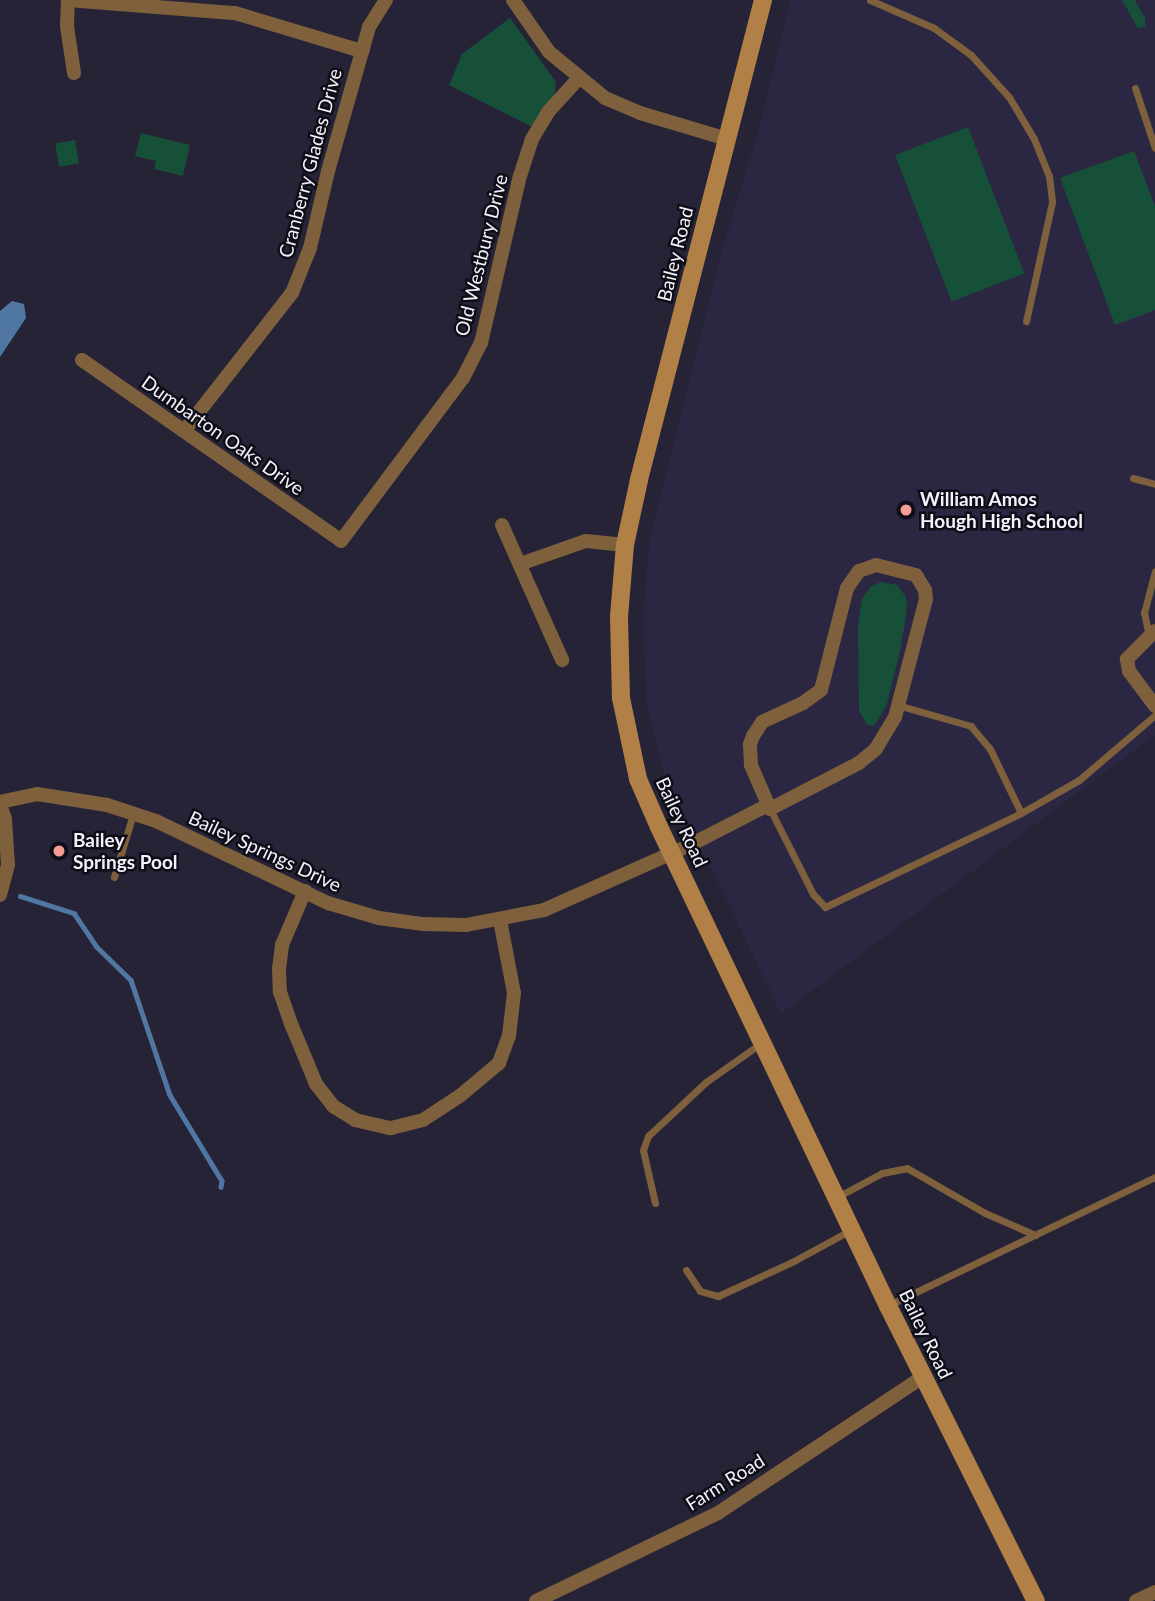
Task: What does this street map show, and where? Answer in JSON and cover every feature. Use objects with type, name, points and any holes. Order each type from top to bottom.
[{"type":"street","points":[[74,73],[67,26],[68,0],[235,13],[362,51]]},
{"type":"street","name":"Cranberry Glades Drive","points":[[184,431],[292,293],[310,248],[328,171],[369,27],[386,0]]},
{"type":"street","points":[[513,0],[549,52],[605,98],[640,113],[727,139]]},
{"type":"street","name":"Bailey Road","points":[[763,0],[639,480],[625,545],[619,617],[621,698],[638,779],[672,853],[888,1306],[1037,1601]]},
{"type":"street","name":"Old Westbury Drive","points":[[341,541],[463,378],[481,343],[520,176],[532,139],[548,112],[579,78]]},
{"type":"street","name":"Dumbarton Oaks Drive","points":[[82,360],[341,541]]},
{"type":"street","points":[[502,525],[562,660]]},
{"type":"street","points":[[520,564],[586,541],[625,545]]},
{"type":"street","name":"Bailey Springs Drive","points":[[0,803],[37,794],[107,805],[156,821],[328,903],[411,923],[466,925],[544,910],[672,853],[769,807],[859,763],[887,734],[898,705],[926,599],[925,590],[916,575],[869,566],[852,578],[846,588],[821,690],[803,703],[762,722],[750,744],[751,765],[769,807]]},
{"type":"street","points":[[1152,634],[1129,655],[1128,666],[1155,706]]},
{"type":"street","points":[[0,803],[5,819],[8,865],[0,895]]},
{"type":"street","points":[[305,891],[282,945],[281,992],[292,1026],[316,1084],[332,1106],[355,1120],[391,1128],[423,1120],[461,1095],[499,1063],[509,1036],[514,993],[500,920]]},
{"type":"street","name":"Farm Road","points":[[536,1601],[718,1513],[923,1377]]},
{"type":"street","points":[[1136,1601],[1155,1592]]},
{"type":"lane","points":[[870,0],[934,28],[971,55],[1009,97],[1034,139],[1049,176],[1052,202],[1026,321]]},
{"type":"lane","points":[[1135,88],[1155,148]]},
{"type":"lane","points":[[1133,478],[1155,484]]},
{"type":"lane","points":[[1152,634],[1144,613],[1155,570]]},
{"type":"lane","points":[[898,705],[971,726],[990,749],[1021,813]]},
{"type":"lane","points":[[769,807],[821,905],[831,906],[1021,813],[1079,780],[1155,715]]},
{"type":"lane","points":[[114,877],[133,813]]},
{"type":"lane","points":[[655,1203],[643,1150],[648,1136],[706,1082],[762,1042]]},
{"type":"lane","points":[[836,1198],[882,1173],[906,1168],[985,1213],[1035,1235]]},
{"type":"lane","points":[[888,1306],[1155,1177]]},
{"type":"lane","points":[[686,1270],[700,1291],[718,1296],[852,1230]]},
{"type":"shaded area","name":"William Amos Hough High School","points":[[790,0],[1155,0],[1155,735],[781,1014],[712,869],[684,823],[667,784],[647,707],[643,618],[650,537],[722,250],[760,127]]},
{"type":"green space","points":[[1122,0],[1135,0],[1145,18],[1145,27],[1138,28]]},
{"type":"green space","points":[[510,18],[556,82],[555,93],[533,127],[449,85],[462,54]]},
{"type":"green space","points":[[968,127],[1024,274],[951,302],[895,155]]},
{"type":"green space","points":[[141,133],[190,145],[183,176],[154,169],[156,161],[135,156]]},
{"type":"green space","points":[[75,140],[79,164],[59,167],[55,143]]},
{"type":"green space","points":[[1134,151],[1155,206],[1155,310],[1115,325],[1060,178]]},
{"type":"green space","points":[[881,582],[897,585],[906,597],[907,608],[887,704],[874,726],[867,725],[859,710],[858,627],[862,599],[871,586]]},
{"type":"water","points":[[12,301],[24,304],[26,318],[0,357],[0,311]]},
{"type":"waterway","points":[[20,896],[74,913],[96,946],[131,980],[170,1095],[222,1181],[221,1187]]},
{"type":"place","name":"William Amos Hough High School","points":[[906,510]]},
{"type":"place","name":"Bailey Springs Pool","points":[[59,851]]}]
